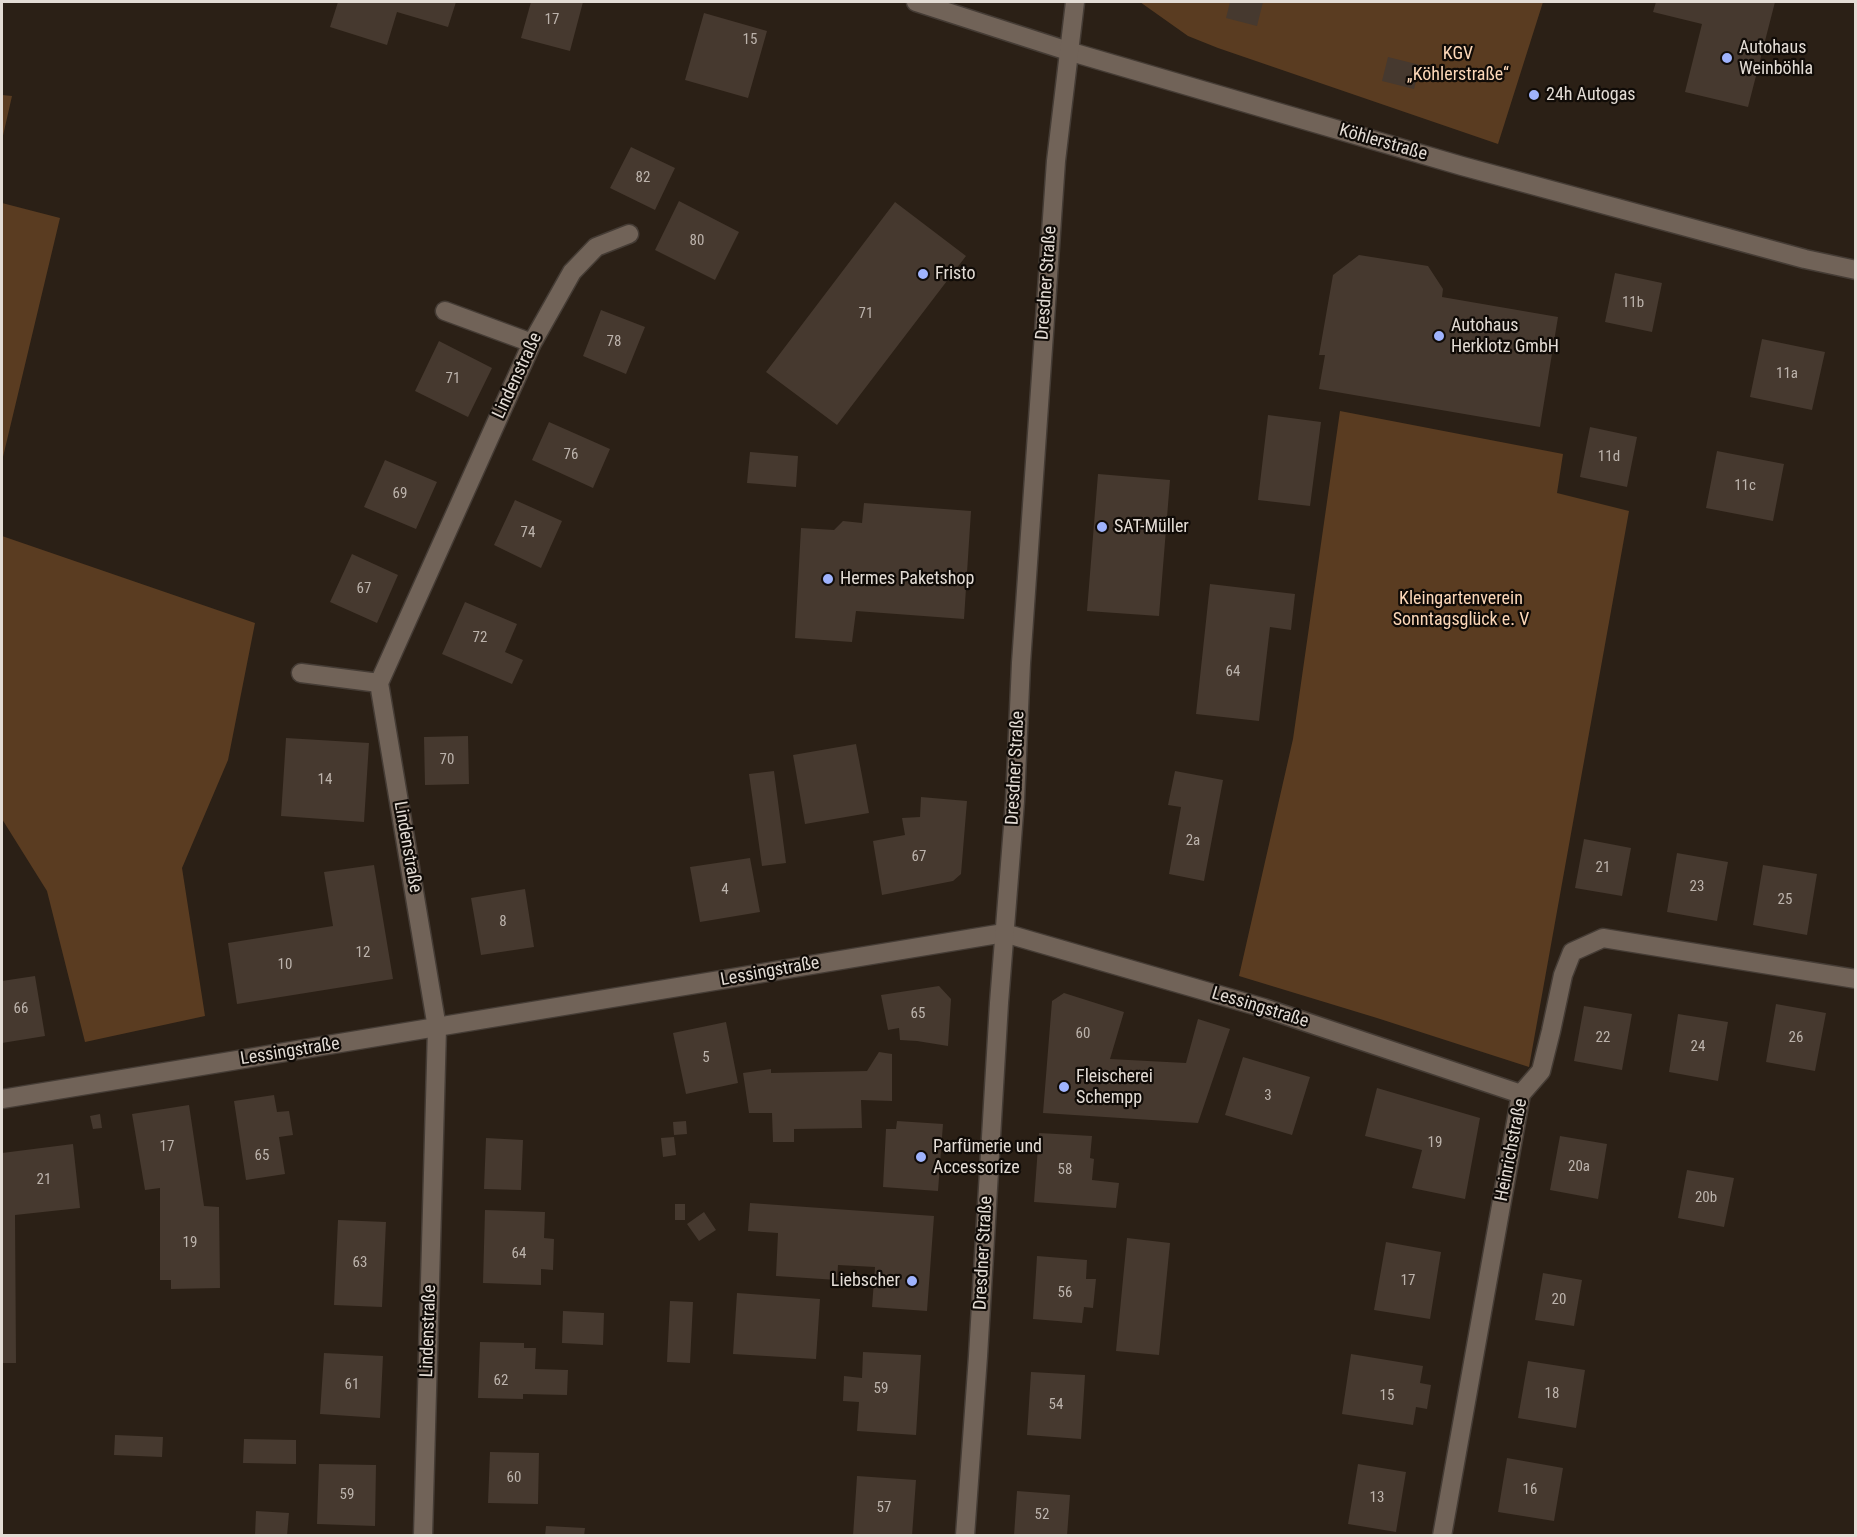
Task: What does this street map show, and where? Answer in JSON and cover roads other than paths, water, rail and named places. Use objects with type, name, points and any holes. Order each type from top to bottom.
[{"type":"street","name":"Köhlerstraße","points":[[916,2],[1068,51],[1462,166],[1805,259],[1856,270]]},
{"type":"street","name":"Dresdner Straße","points":[[964,1536],[978,1356],[1004,933],[1015,801],[1021,663],[1056,161],[1075,2]]},
{"type":"street","name":"Lindenstraße","points":[[423,1536],[437,1028],[379,683],[532,343],[572,272],[596,247],[629,234]]},
{"type":"street","points":[[445,311],[532,343]]},
{"type":"street","points":[[301,673],[379,683]]},
{"type":"street","name":"Lessingstraße","points":[[2,1099],[1004,933],[1264,1008],[1521,1094]]},
{"type":"street","name":"Heinrichstraße","points":[[1442,1536],[1521,1094],[1541,1071],[1563,975],[1572,952],[1603,938],[1856,979]]},
{"type":"place","name":"Autohaus Weinböhla","points":[[1727,58]]},
{"type":"place","name":"24h Autogas","points":[[1534,95]]},
{"type":"place","name":"Fristo","points":[[923,274]]},
{"type":"place","name":"Autohaus Herklotz GmbH","points":[[1439,336]]},
{"type":"place","name":"SAT-Müller","points":[[1102,527]]},
{"type":"place","name":"Hermes Paketshop","points":[[828,579]]},
{"type":"place","name":"Fleischerei Schempp","points":[[1064,1087]]},
{"type":"place","name":"Parfümerie und Accessorize","points":[[921,1157]]},
{"type":"place","name":"Liebscher","points":[[912,1281]]},
{"type":"park label","name":"KGV „Köhlerstraße“","points":[[1458,64]]},
{"type":"park label","name":"Kleingartenverein Sonntagsglück e. V","points":[[1461,609]]}]
